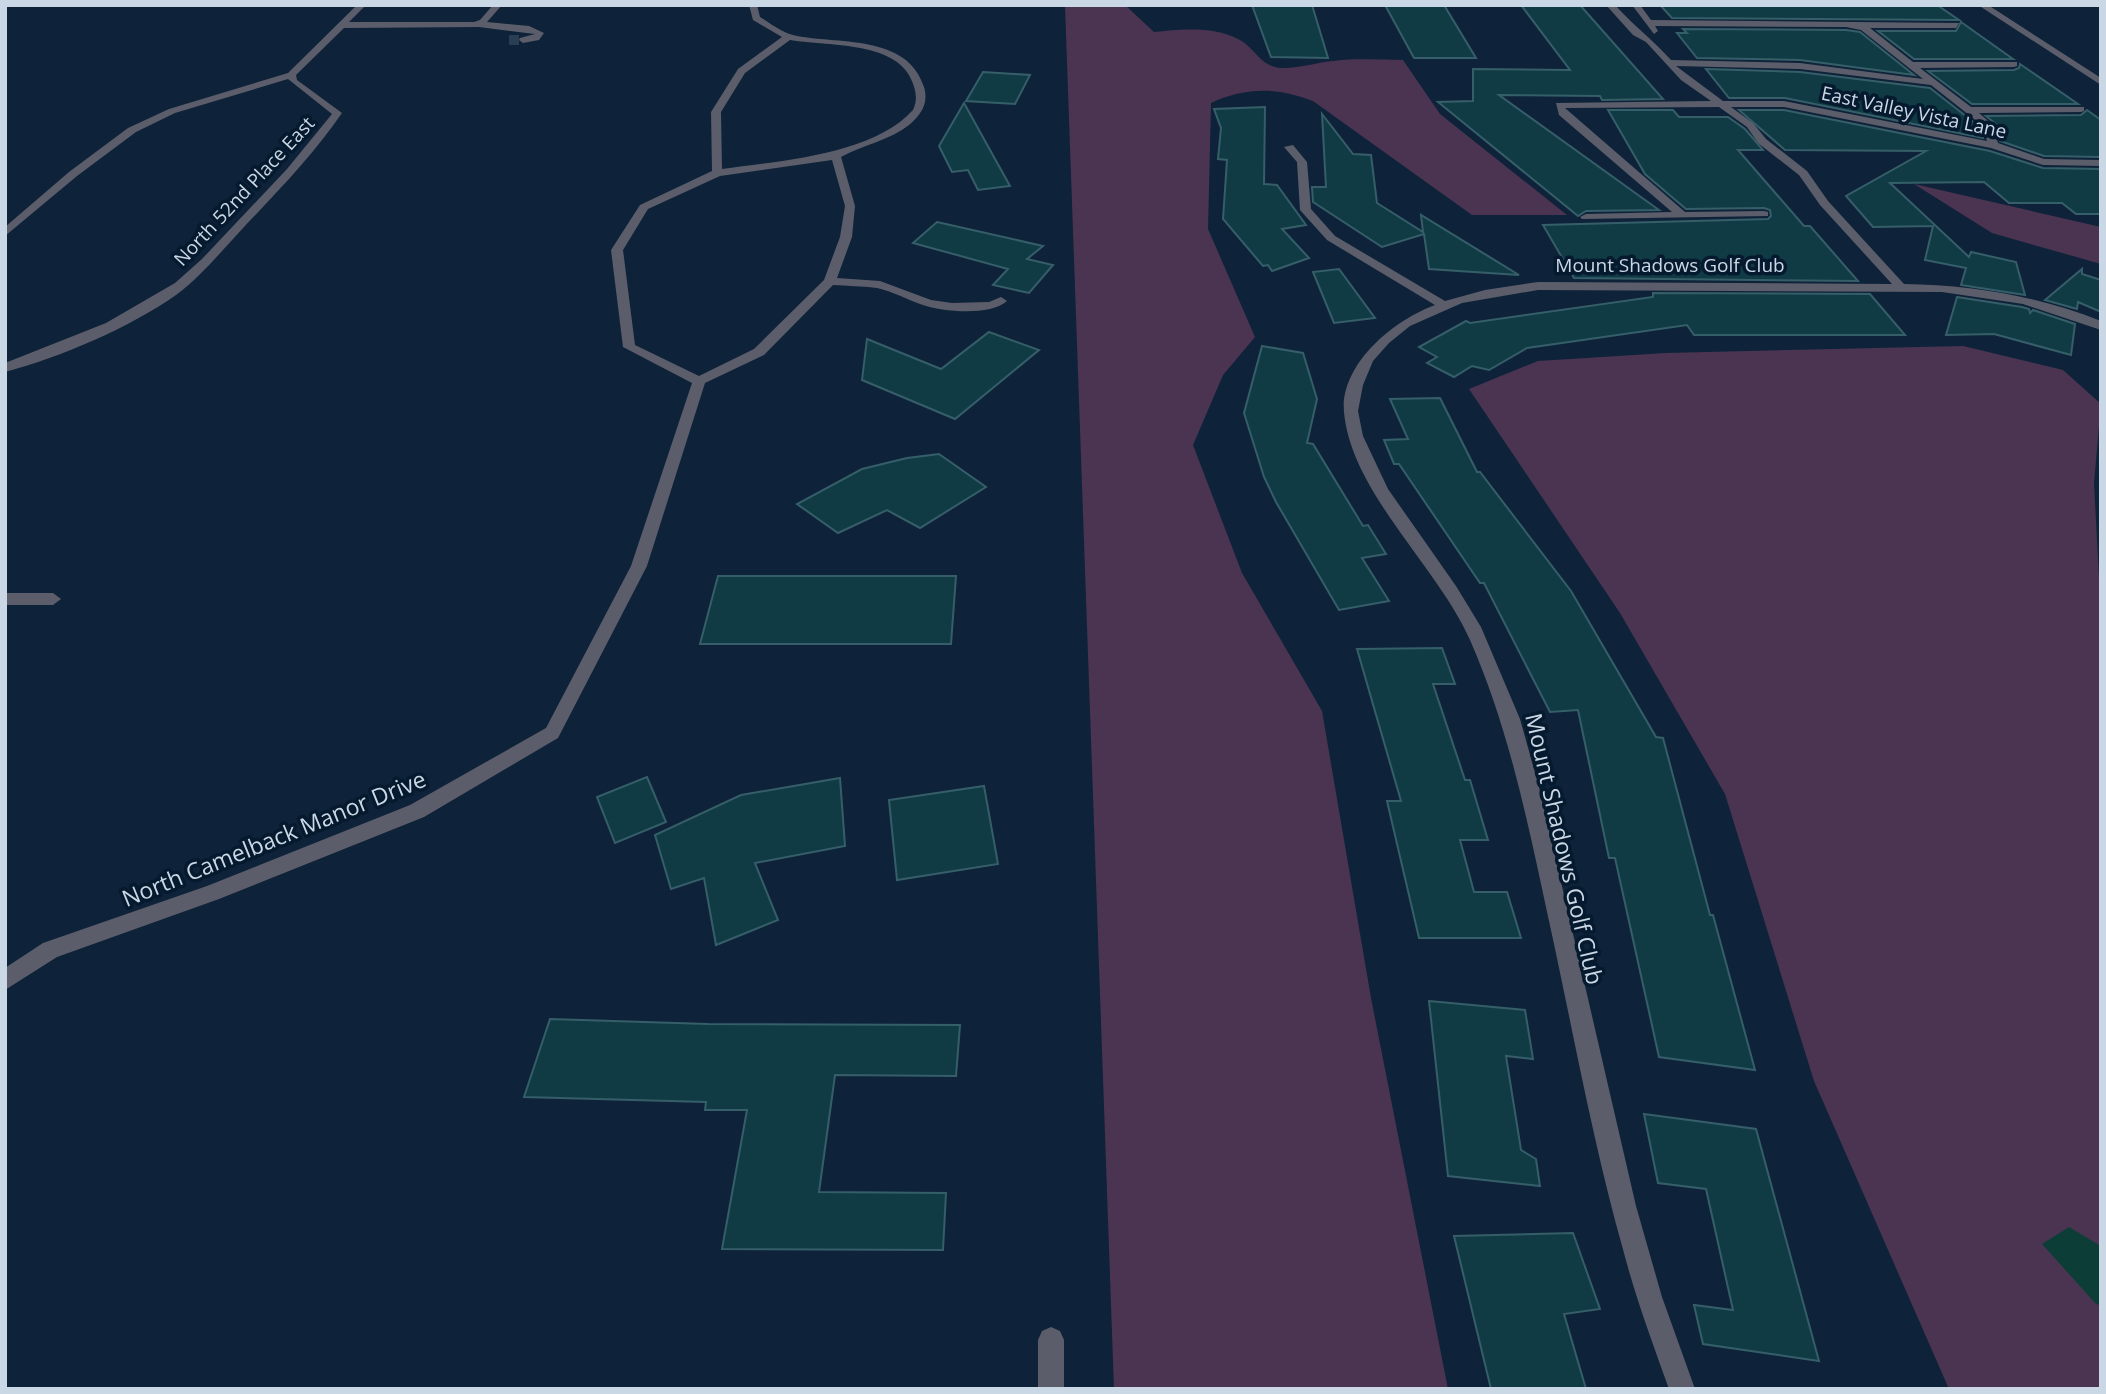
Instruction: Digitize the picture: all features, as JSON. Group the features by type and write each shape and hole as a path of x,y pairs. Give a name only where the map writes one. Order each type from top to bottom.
{"street":[{"path":"5,233 110,144 142,124 172,111 291,75 362,5"},
{"path":"479,24 498,5"},
{"path":"753,5 756,19 788,37 861,45 906,63 916,74 922,100 915,115 903,125 848,148 836,156 717,173 644,207 617,250 629,347 699,381 759,352 830,281 846,237 850,206 836,156"},
{"path":"1610,5 1636,33 1649,40 1668,63 1750,125 1762,141 1803,173 1824,202 1899,285"},
{"path":"1636,5 1654,31 1649,40"},
{"path":"1982,5 2101,82"},
{"path":"2000,5 2101,70"},
{"path":"1649,23 1956,25"},
{"path":"342,25 479,24 497,32 528,29 540,33 536,38 523,40"},
{"path":"1850,25 1864,28 1971,110 1988,125 1993,145"},
{"path":"717,173 716,112 741,71 788,37"},
{"path":"1668,63 1800,66 1936,83"},
{"path":"1913,65 2014,64"},
{"name":"North 52nd Place East","path":"5,368 68,345 133,316 173,291 208,260 274,189 337,113 293,81 291,75"},
{"name":"East Valley Vista Lane","path":"1683,216 1562,113 1559,105 1796,106 1993,145 2043,162 2101,163"},
{"path":"1971,110 2081,109"},
{"path":"1289,147 1302,162 1306,210 1331,238 1444,305"},
{"path":"1586,217 1764,214"},
{"path":"830,281 880,285 928,303 952,307 991,306 1001,301"},
{"name":"Mount Shadows Golf Club","path":"1682,1389 1649,1297 1605,1124 1523,755 1498,681 1464,611 1381,489 1363,455 1351,410 1360,373 1373,352 1394,333 1421,315 1486,293 1538,286 1899,285 1987,292 2041,305 2101,326"},
{"name":"North Camelback Manor Drive","path":"5,981 50,950 212,893 417,811 552,733 639,566 699,381"},
{"path":"5,599 53,599"},
{"path":"1051,1340 1051,1389"}],"shaded area":[{"path":"1065,5 1125,5 1154,32 1197,30 1229,35 1244,43 1274,67 1360,59 1403,60 1440,114 1567,215 1472,215 1313,101 1300,96 1274,91 1249,92 1211,103 1208,229 1255,337 1223,375 1193,445 1242,573 1322,711 1371,998 1448,1389 1114,1389"},
{"path":"1914,184 2101,227 2101,264 1992,233"},
{"path":"1963,346 2063,370 2101,404 2094,483 2101,616 2101,1389 1949,1389 1814,1081 1725,794 1620,613 1469,389 1538,361 1666,353"},
{"path":"2069,1227 2101,1246 2101,1305 2096,1304 2042,1244"}],"building":[{"path":"1252,5 1312,5 1328,58 1271,57"},
{"path":"1385,5 1444,5 1476,58 1414,58"},
{"path":"1521,5 1580,5 1663,99 1602,100 1600,96 1499,95 1659,210 1586,211 1578,216 1438,102 1473,101 1473,69 1570,70"},
{"path":"1660,5 1937,5 1959,20 1672,18"},
{"path":"1961,22 2013,59 1914,59 1878,31 1956,31"},
{"path":"1683,29 1860,32 1914,75 1800,60 1697,58 1677,33 1687,33"},
{"path":"2020,64 2078,104 1972,104 1928,71 2014,70 2019,68"},
{"path":"1706,69 1800,72 1930,88 1981,128 1983,138 1785,98 1729,98"},
{"path":"983,72 1030,75 1015,104 966,101"},
{"path":"964,103 1010,186 978,190 968,170 952,172 939,146"},
{"path":"1265,107 1264,184 1277,185 1306,225 1282,229 1309,258 1272,271 1268,265 1263,266 1223,219 1227,160 1218,159 1221,128 1214,109"},
{"path":"1608,110 1673,110 1679,117 1728,117 1745,129 1763,150 1738,150 1804,226 1810,226 1858,281 1574,278 1543,225 1768,219 1771,216 1770,210 1764,208 1686,209 1645,174"},
{"path":"1739,110 1784,110 1990,151 2043,168 2101,169 2101,214 2076,214 2062,203 2009,203 1984,182 1890,183 1969,257 1971,252 2016,262 2025,295 1961,285 1966,268 1925,260 1933,226 1873,227 1846,196 1926,151 1785,150"},
{"path":"2087,110 2101,120 2101,157 2044,156 2000,141 1996,124 1986,116 2081,115"},
{"path":"1322,114 1353,154 1371,155 1377,203 1423,232 1421,215 1519,275 1429,269 1424,234 1382,247 1313,202 1312,187 1326,187"},
{"path":"937,222 1043,246 1027,259 1053,265 1029,293 993,285 1008,269 913,243"},
{"path":"1339,269 1375,318 1334,323 1313,272"},
{"path":"2082,269 2082,274 2101,280 2101,312 2078,302 2077,309 2045,300"},
{"path":"1653,293 1870,294 1905,335 1694,335 1687,325 1527,348 1489,370 1472,366 1454,377 1427,363 1437,357 1419,347 1466,321 1470,323 1653,297"},
{"path":"1957,297 2022,307 2029,309 2030,313 2033,310 2075,324 2071,355 1994,334 1946,335"},
{"path":"989,332 1039,350 955,419 862,380 867,339 941,369"},
{"path":"1262,346 1303,353 1317,399 1307,443 1313,444 1363,526 1368,525 1386,554 1362,558 1389,601 1339,610 1276,502 1264,477 1244,413"},
{"path":"1440,398 1477,472 1480,472 1571,591 1656,737 1663,738 1755,1070 1659,1057 1615,858 1609,858 1578,710 1550,712 1484,583 1480,583 1399,464 1394,464 1384,440 1408,439 1390,399"},
{"path":"939,454 986,487 920,528 887,510 838,533 797,504 862,469 907,458"},
{"path":"718,576 956,576 951,644 700,644"},
{"path":"1442,648 1455,684 1433,684 1465,780 1470,780 1488,840 1460,840 1474,892 1507,892 1521,938 1419,938 1387,801 1401,801 1357,649"},
{"path":"647,777 666,822 615,843 597,797"},
{"path":"840,778 845,846 755,863 778,920 716,945 704,878 671,889 655,835 741,795"},
{"path":"984,786 998,864 897,880 889,800"},
{"path":"1429,1001 1525,1010 1533,1059 1506,1056 1521,1150 1536,1159 1540,1186 1448,1176"},
{"path":"550,1019 708,1024 960,1025 956,1076 835,1075 819,1192 946,1193 943,1250 722,1249 747,1110 705,1110 706,1102 524,1097"},
{"path":"1644,1114 1756,1129 1819,1361 1703,1344 1694,1305 1733,1310 1706,1189 1658,1183"},
{"path":"1573,1233 1600,1309 1564,1314 1586,1389 1491,1389 1454,1236"}],"tunnel":[{"path":"509,40 523,40"}]}
